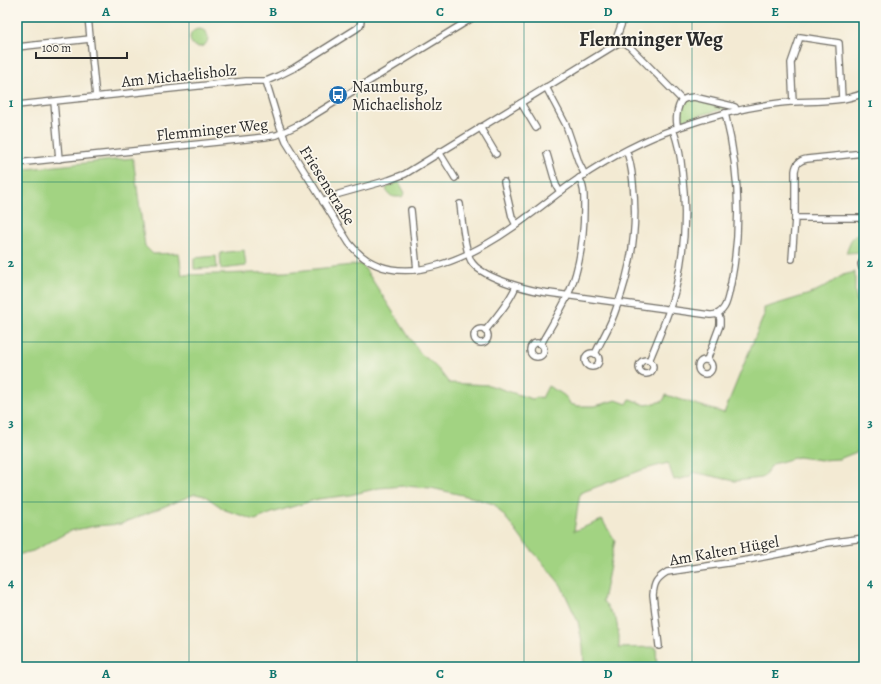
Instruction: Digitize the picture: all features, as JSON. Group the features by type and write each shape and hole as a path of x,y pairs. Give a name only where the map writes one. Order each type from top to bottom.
{"street":[{"path":"88,17 96,97"},
{"name":"Am Michaelisholz","path":"17,105 246,81 266,81 285,72 356,29 360,26 361,17"},
{"name":"Flemminger Weg","path":"17,163 277,135 283,133 345,96 474,17"},
{"path":"618,43 616,39 624,17"},
{"path":"793,102 791,63 800,37 839,43 842,99"},
{"path":"17,47 90,39"},
{"path":"323,202 343,193 398,177 618,43 623,42 627,44 682,100"},
{"path":"266,81 283,133"},
{"path":"546,88 561,113 579,163 585,174"},
{"path":"411,210 417,270 442,264 492,241 585,174 653,138 725,113 771,104 842,99 864,93"},
{"path":"649,361 669,310 676,287 682,253 685,222 685,201 681,160 676,137 680,103 682,100 694,97 732,106 735,107 737,111"},
{"path":"54,102 59,159"},
{"path":"521,103 536,128"},
{"path":"460,204 466,244 471,260 474,266 493,277 516,286 537,291 710,316 718,314 725,307 728,297 736,254 738,218 735,167 725,113"},
{"path":"480,128 496,154"},
{"name":"Friesenstraße","path":"283,133 290,148 354,250 383,268 417,270"},
{"path":"595,354 616,310 625,282 631,254 634,221 634,190 629,157 626,151"},
{"path":"440,152 455,178"},
{"path":"792,259 795,218 795,171 797,164 807,159 864,153"},
{"path":"547,154 556,185 560,192"},
{"path":"541,344 568,296 577,267 582,245 584,222 583,185 579,178"},
{"path":"504,182 512,217 516,225"},
{"path":"795,218 864,218"},
{"path":"864,259 861,264 864,270"},
{"path":"485,331 506,303 516,286"},
{"path":"707,360 720,325 718,314"},
{"name":"Am Kalten Hügel","path":"659,646 653,595 656,581 660,576 667,572 748,560 789,552 827,542 864,538"}],"green space":[{"path":"195,29 203,29 208,34 206,45 203,47 195,47 190,42 190,34"},
{"path":"691,99 727,106 727,108 679,121 683,103"},
{"path":"133,158 145,246 153,254 179,253 182,275 286,272 362,264 421,354 439,370 449,383 489,385 532,399 542,398 548,386 564,395 570,404 578,406 595,406 616,400 627,404 630,399 646,405 663,401 666,395 724,413 764,315 764,308 810,294 843,275 855,272 855,291 857,302 864,302 864,449 839,459 821,460 798,457 773,464 762,478 735,481 693,472 689,477 674,480 668,463 642,470 580,493 574,531 602,520 615,540 603,601 616,619 619,636 619,648 656,647 657,667 584,667 583,646 578,622 561,585 494,504 431,488 404,486 379,488 350,495 318,499 272,513 255,520 225,510 205,496 195,494 121,524 95,526 70,531 33,551 17,555 17,170"},
{"path":"399,182 405,193 402,197 394,197 386,189 389,186"},
{"path":"864,231 864,252 846,253 850,242 854,237"},
{"path":"244,250 246,266 221,269 220,253"},
{"path":"216,256 217,268 194,269 194,258"}],"place":[{"name":"Naumburg, Michaelisholz","path":"338,95"}],"district":[{"name":"Flemminger Weg","path":"651,39"}]}
